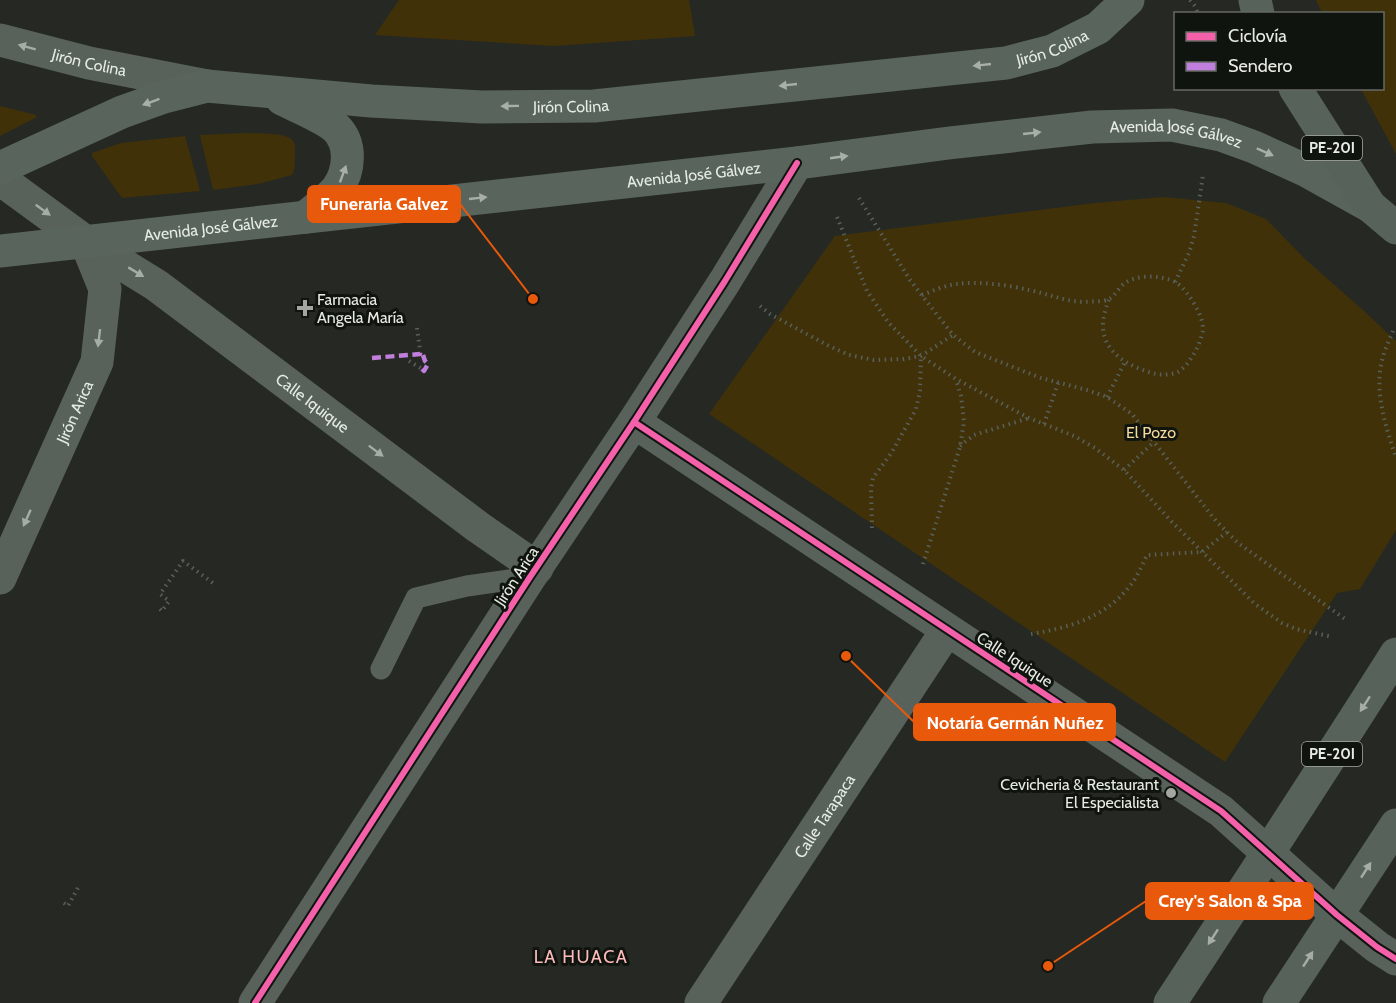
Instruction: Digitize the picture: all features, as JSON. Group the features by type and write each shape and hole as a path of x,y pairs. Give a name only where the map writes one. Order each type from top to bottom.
{"main road":[{"name":"Jirón Colina","path":"207,86 482,107 594,106 1006,63 1052,51 1098,28 1128,0"},
{"path":"0,168 122,112 207,86"},
{"name":"PE-20I","path":"1295,90 1370,206 1396,228"},
{"path":"263,91 335,127 347,148 346,168 337,189 306,217"},
{"name":"Avenida José Gálvez","path":"0,251 797,163 949,142 1092,127 1172,125 1221,135 1307,171 1370,206"},
{"name":"PE-20I","path":"1170,1003 1267,852 1303,801 1396,654"},
{"path":"1279,1003 1396,825"}],"street":[{"name":"Jirón Colina","path":"0,40 89,63 207,86"},
{"name":"Jirón Arica","path":"255,1003 725,281 797,163"},
{"path":"0,179 86,242"},
{"name":"Jirón Arica","path":"0,578 97,362 105,289 86,242"},
{"name":"Calle Iquique","path":"86,242 156,285 478,527 533,573"},
{"name":"Calle Iquique","path":"634,422 1221,811 1337,915 1396,959"},
{"name":"Calle Tarapaca","path":"700,1003 947,630"}],"lane":[{"path":"381,669 416,598 533,573"}],"path":[{"path":"1175,282 1189,253 1194,236 1204,167 1221,135"},
{"path":"857,195 910,280 953,335 975,352 1041,378 1087,390 1107,398 1132,414 1216,520 1238,543 1345,619"},
{"path":"837,217 867,291 888,322 921,356 956,379 1029,418 1074,436 1095,448 1124,470 1172,522 1255,604 1282,624 1334,637"},
{"path":"1140,277 1175,282 1182,287 1198,310 1203,328 1198,349 1178,372 1163,375 1143,371 1125,362 1110,348 1103,329 1109,299 1125,283 1140,277"},
{"path":"725,281 770,314 849,355 874,360 921,356 953,335"},
{"path":"922,295 956,284 985,283 1029,290 1063,300 1086,302 1109,299"},
{"path":"417,328 420,350"},
{"path":"1393,331 1383,357 1380,376 1382,407 1396,458"},
{"path":"872,535 871,488 873,478 892,452 916,409 920,391 921,356"},
{"path":"409,361 422,369"},
{"path":"1107,398 1125,362"},
{"path":"922,567 960,447 964,422 961,396 956,379"},
{"path":"1044,424 1058,383"},
{"path":"960,447 974,435 1029,418"},
{"path":"1124,470 1155,441"},
{"path":"1024,635 1056,630 1082,622 1111,607 1131,586 1147,555 1202,552 1227,532"},
{"path":"160,609 162,611 170,601 160,594 183,561 213,583 211,586"},
{"path":"64,903 68,906 79,886"}],"green space":[{"path":"399,0 689,0 695,36 554,46 375,35"},
{"path":"1316,0 1396,0 1396,154 1362,90 1384,90 1384,12 1322,12"},
{"path":"0,106 36,115 37,117 0,136"},
{"path":"246,133 290,138 295,146 292,175 258,184 213,190 200,135"},
{"path":"185,136 200,191 122,198 92,156 92,153 121,143"},
{"name":"El Pozo","path":"1163,197 1226,203 1266,219 1305,259 1396,341 1396,530 1360,589 1337,593 1225,762 709,414 835,236 1095,203"}],"marked path":[{"path":"372,358 420,354 420,350"},
{"path":"422,369 424,371 428,364 423,355"}],"cycle path":[{"path":"255,1003 530,577 725,281 797,163"},
{"path":"634,422 1221,811 1337,915 1396,959"}],"place":[{"name":"Funeraria Galvez","path":"533,299"},
{"name":"Farmacia Angela María","path":"305,308"},
{"name":"Notaría Germán Nuñez","path":"846,656"},
{"name":"Cevicheria & Restaurant El Especialista","path":"1171,793"},
{"name":"Crey's Salon & Spa","path":"1048,966"}],"district":[{"name":"LA HUACA","path":"581,957"}]}
